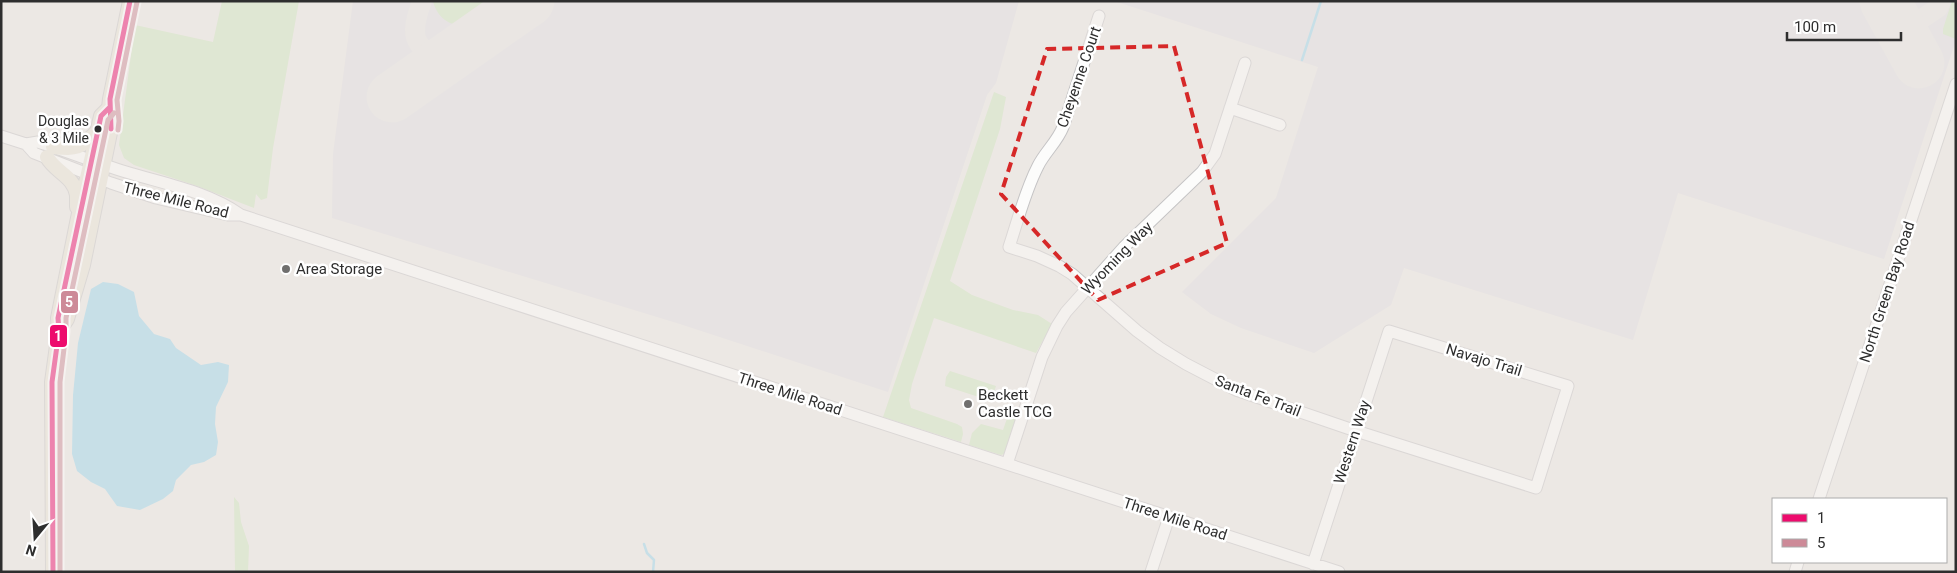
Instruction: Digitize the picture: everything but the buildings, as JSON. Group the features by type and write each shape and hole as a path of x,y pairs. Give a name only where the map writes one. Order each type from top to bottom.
{"main road":[{"path":"59,331 67,319 83,265 100,179 98,131 102,116 109,108 130,1"},
{"path":"98,162 113,118 109,108"},
{"path":"53,572 52,382 59,331 58,318 78,218 75,189 66,176 52,167 50,152 78,147 98,131"},
{"path":"78,218 100,179"}],"street":[{"name":"Cheyenne Court","path":"1009,247 1033,176 1039,163 1063,127 1099,16"},
{"name":"Wyoming Way","path":"1007,464 1049,341 1066,312 1124,247 1206,168 1215,154 1245,63"},
{"name":"North Green Bay Road","path":"1819,498 1955,87"},
{"path":"1230,108 1280,125"},
{"path":"1,136 26,144 38,142 50,152"},
{"name":"Three Mile Road","path":"50,152 98,162 194,192 241,215 1334,571"},
{"name":"Three Mile Road","path":"50,152 100,179 156,198 228,216 241,215"},
{"name":"Santa Fe Trail","path":"1009,247 1037,256 1059,266 1152,342 1211,378 1263,401 1536,488"},
{"name":"Western Way","path":"1313,564 1389,331 1400,334"},
{"name":"Navajo Trail","path":"1400,334 1568,386 1536,488"},
{"path":"1151,572 1169,517"}],"highlighted area":[{"path":"1174,46 1227,243 1098,300 1001,194 1047,49"}],"shaded area":[{"path":"353,1 1019,1 996,83 987,95 888,392 680,324 332,218 333,154"},
{"path":"1114,1 1956,1 1956,40 1884,259 1678,193 1633,340 1404,268 1391,305 1314,353 1241,328 1211,314 1182,292 1276,198 1318,67"}],"green space":[{"path":"222,1 299,1 273,148 267,198 261,200 256,194 254,208 134,165 124,158 119,145 135,25 213,42"},
{"path":"433,1 501,1 472,22 459,25 448,22 443,18 438,13"},
{"path":"1952,1 1956,1 1956,39 1943,34"},
{"path":"994,92 1006,97 1000,129 950,281 972,295 1013,310 1038,315 1052,324 1036,353 934,318 912,384 909,400 911,408 962,427 961,442 883,417"},
{"path":"950,371 996,386 991,401 945,386 946,377"},
{"path":"1011,407 1018,408 1019,414 1007,453 1001,455 969,445 972,433 981,424 1003,430"},
{"path":"234,497 239,503 241,522 249,546 248,572 235,572"}],"water":[{"path":"103,282 118,284 134,292 139,316 154,334 170,339 176,348 201,365 218,362 229,365 228,382 216,407 215,424 218,442 216,455 204,462 191,465 176,480 173,491 163,499 140,510 117,506 105,489 91,482 77,471 72,454 73,395 78,343 91,289"}],"waterway":[{"path":"1302,60 1321,1"},
{"path":"644,544 647,553 654,560 653,572"}],"taxiway":[{"path":"422,1 416,22 416,38 425,50 443,62"},
{"path":"1902,32 1938,8 1941,1"}],"runway":[{"path":"392,97 529,1"},
{"path":"1885,1 1919,63"}],"transit line":[{"name":"1","path":"111,129 110,99 130,1"},
{"name":"5","path":"118,130 117,100 137,2"},
{"name":"1","path":"53,572 52,382 59,331 58,318 101,116 109,108"},
{"name":"5","path":"60,572 60,382 66,318 108,120 114,113"}],"place":[{"name":"Douglas & 3 Mile","path":"98,129"},
{"name":"Area Storage","path":"286,269"},
{"name":"Beckett Castle TCG","path":"968,404"}]}
